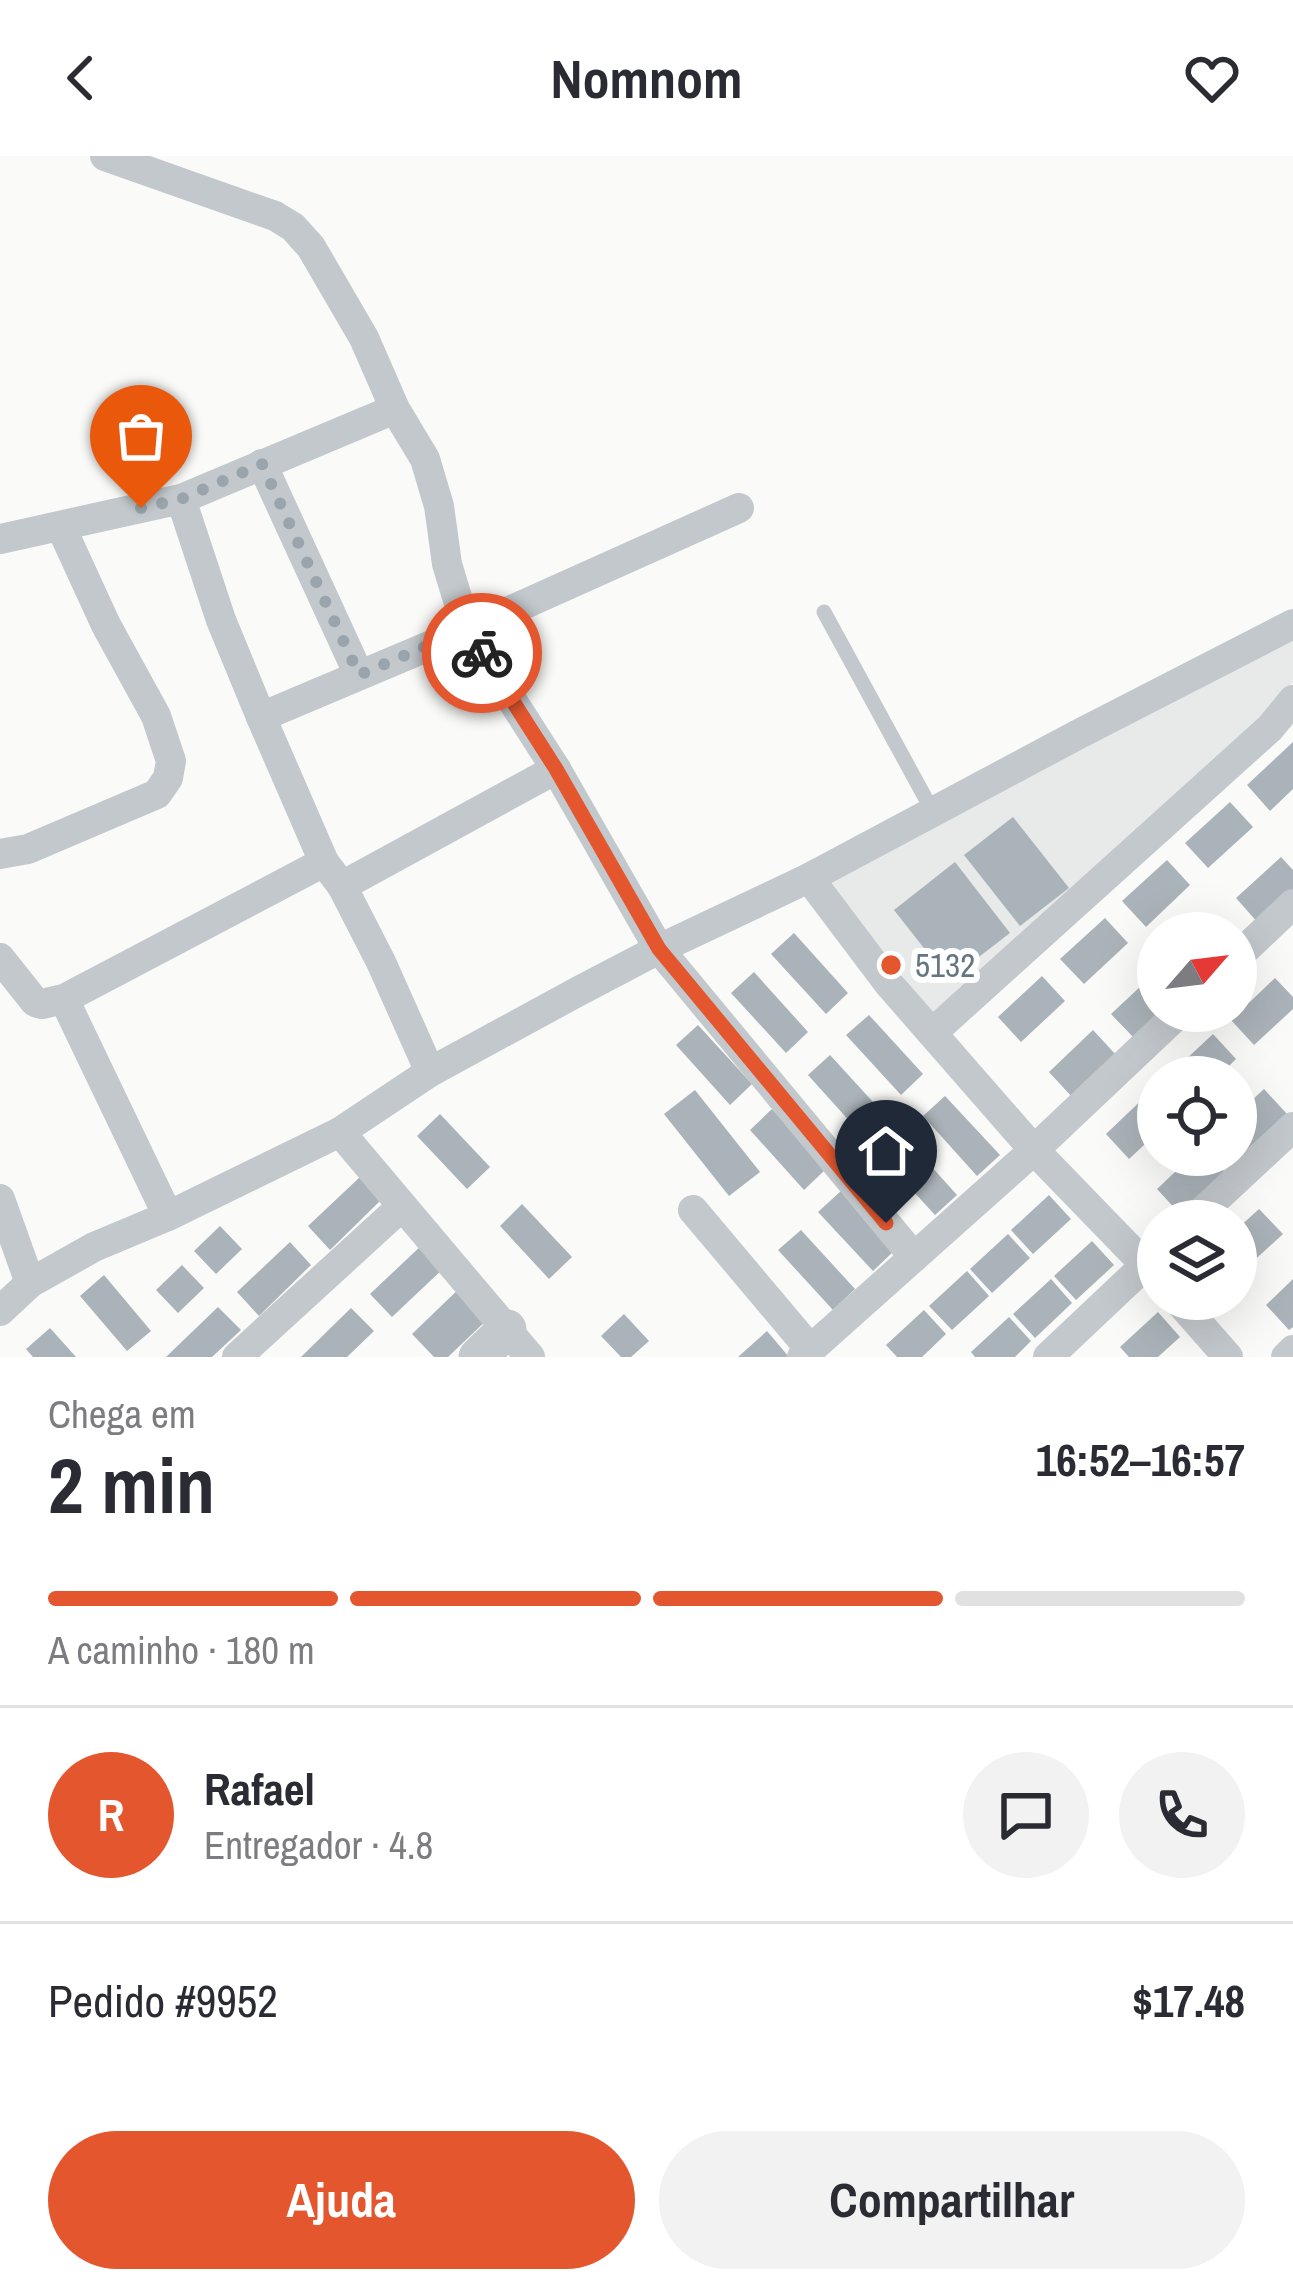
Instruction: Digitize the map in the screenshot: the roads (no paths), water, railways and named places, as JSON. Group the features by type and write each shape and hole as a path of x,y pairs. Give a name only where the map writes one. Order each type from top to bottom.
{"street":[{"path":"105,156 275,216 311,247 364,338 395,410 424,459 440,506 447,564 466,629 556,769 659,949 914,1257"},
{"path":"0,539 181,499 395,410"},
{"path":"262,464 359,675"},
{"path":"181,499 221,620 261,717 430,1072"},
{"path":"261,717 739,508"},
{"path":"0,854 28,849 158,794 171,761 156,716 106,625 62,527"},
{"path":"0,1311 30,1283 94,1247 340,1132 430,1072 659,949 809,878 1293,624"},
{"path":"933,1032 1270,728 1293,700"},
{"path":"0,958 35,1001 64,999 556,769"},
{"path":"809,878 889,984 1034,1150 1137,1249"},
{"path":"1257,938 1293,904"},
{"path":"64,999 168,1216"},
{"path":"693,1210 806,1353 1034,1150 1158,1032"},
{"path":"1215,1200 1293,1127"},
{"path":"340,1132 519,1343 478,1357"},
{"path":"0,1198 30,1283"},
{"path":"237,1357 401,1207"},
{"path":"1048,1357 1137,1280"},
{"path":"1195,1320 1228,1357"},
{"path":"1286,1357 1293,1350"}],"lane":[{"path":"824,612 933,812"}],"place":[{"name":"5132","path":"891,965"}]}
